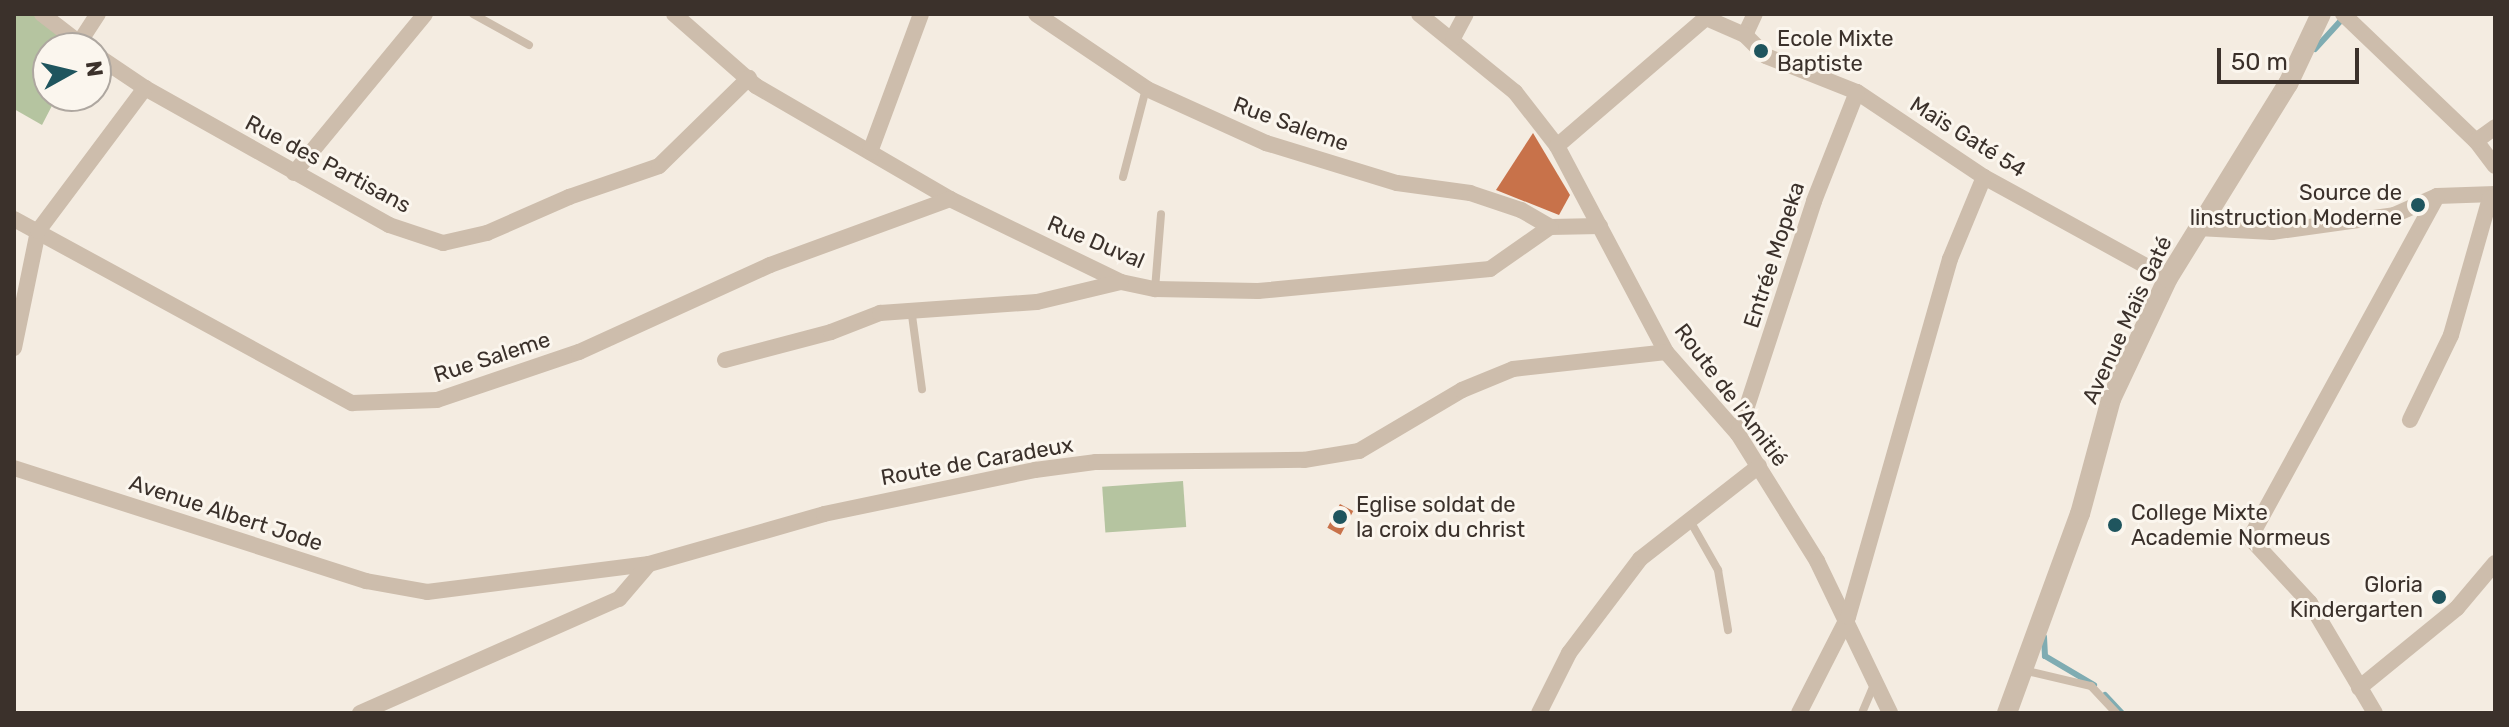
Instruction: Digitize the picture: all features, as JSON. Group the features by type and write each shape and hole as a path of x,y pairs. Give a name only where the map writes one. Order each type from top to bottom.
{"street":[{"path":"42,14 64,32"},
{"path":"89,32 98,14"},
{"path":"294,173 425,14"},
{"name":"Rue Duval","path":"674,14 749,78 870,152 950,199 1121,282 1155,289 1258,291 1490,269 1550,227"},
{"path":"870,152 921,14"},
{"name":"Rue Saleme","path":"1036,14 1147,89 1266,143 1397,183 1470,193 1521,210 1550,227"},
{"name":"Route de l'Amitié","path":"1419,14 1453,38 1515,92 1557,146 1666,352 1738,434 1848,617 1874,685 1890,713"},
{"path":"1453,38 1466,14"},
{"path":"1745,35 1755,14"},
{"name":"Avenue Maïs Gaté","path":"2007,713 2027,671 2080,514 2111,399 2168,278 2288,84 2321,14"},
{"path":"2343,14 2476,141 2495,166"},
{"name":"Maïs Gaté 54","path":"1557,146 1706,18 1745,35 1766,56 1857,92 1984,177 2168,278"},
{"name":"Rue des Partisans","path":"112,66 145,88 389,225 443,243 487,233 569,197 659,166 749,78"},
{"path":"14,348 38,231 145,88"},
{"name":"Entrée Mopeka","path":"1738,434 1814,201 1857,92"},
{"path":"2476,141 2495,127"},
{"path":"1799,713 1848,617 1950,259 1984,177"},
{"path":"2198,228 2272,232 2394,215 2437,196 2493,196 2451,335 2410,420"},
{"path":"2375,713 2310,603 2250,538 2437,196"},
{"name":"Rue Saleme","path":"14,219 352,403 437,400 579,352 770,265 950,199"},
{"path":"1550,227 1600,226"},
{"path":"725,360 910,307 1037,302 1121,282"},
{"name":"Route de Caradeux","path":"427,592 649,564 824,514 1035,470 1096,462 1304,460 1359,451 1462,390 1513,369 1666,352"},
{"path":"1539,713 1569,653 1640,559 1759,466"},
{"name":"Avenue Albert Jode","path":"14,468 318,566 427,592"},
{"path":"2359,688 2457,608 2495,563"},
{"path":"360,713 619,599 649,564"}],"lane":[{"path":"473,14 529,45"},
{"path":"1123,177 1147,89"},
{"path":"1155,289 1161,214"},
{"path":"910,307 922,389"},
{"path":"1689,519 1718,570 1728,630"},
{"path":"2027,671 2091,686 2116,713"},
{"path":"1862,713 1874,685"}],"green space":[{"path":"14,14 32,14 55,32 32,32 32,112 49,112 42,125 14,109"},
{"path":"1183,481 1186,527 1105,533 1102,487"}],"building":[{"path":"1533,133 1570,195 1559,215 1496,190"},
{"path":"1340,504 1353,511 1341,535 1327,528"}],"waterway":[{"path":"2315,49 2344,17"},
{"path":"2044,637 2045,656 2094,685"},
{"path":"2105,695 2122,713"}],"place":[{"name":"Ecole Mixte Baptiste","path":"1761,51"},
{"name":"Source de linstruction Moderne","path":"2418,205"},
{"name":"Eglise soldat de la croix du christ","path":"1340,517"},
{"name":"College Mixte Academie Normeus","path":"2115,525"},
{"name":"Gloria Kindergarten","path":"2439,597"}]}
